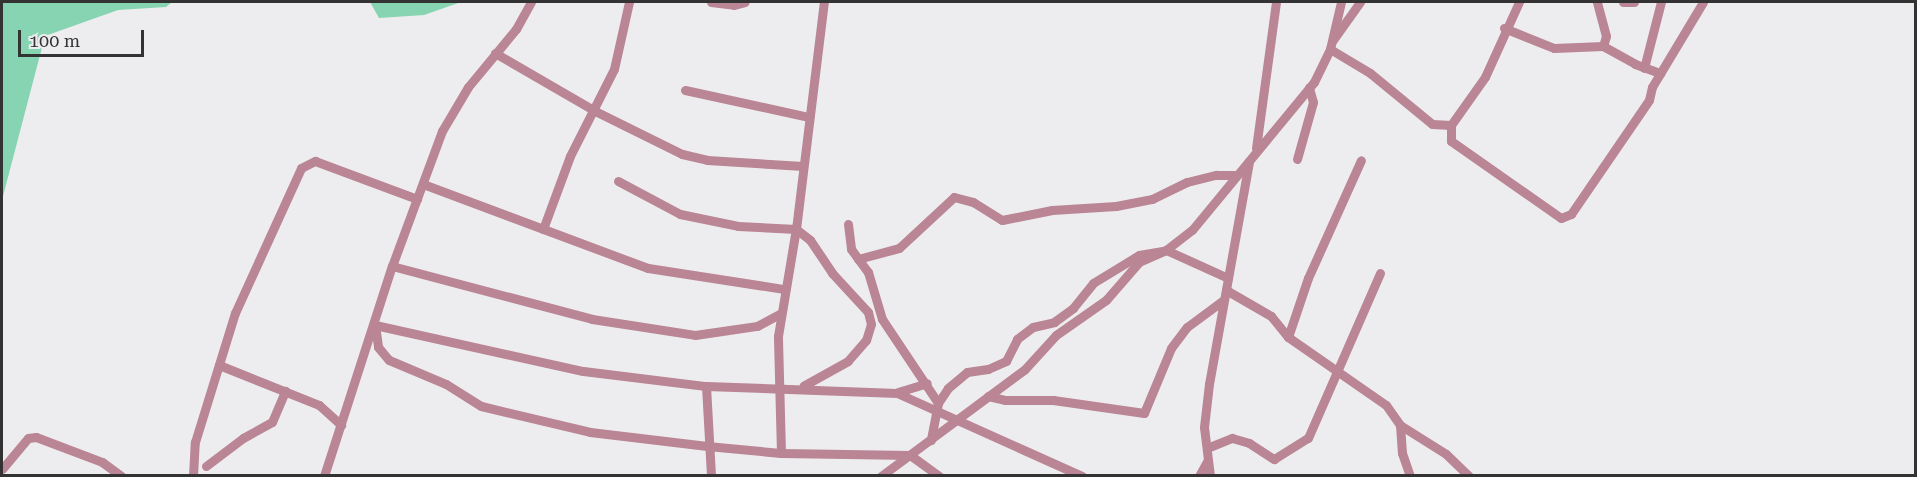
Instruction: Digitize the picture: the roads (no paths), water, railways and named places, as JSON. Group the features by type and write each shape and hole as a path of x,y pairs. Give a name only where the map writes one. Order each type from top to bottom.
{"street":[{"path":"324,476 375,325 392,266 454,108 516,29 531,2"},
{"path":"543,229 570,156 595,111 614,69 629,2"},
{"path":"711,2 734,5 746,2"},
{"path":"781,453 778,388 780,314 796,229 824,2"},
{"path":"1256,148 1276,2"},
{"path":"1331,44 1341,2"},
{"path":"881,476 1025,369 1056,335 1106,300 1139,262 1166,250 1192,230 1250,159 1256,148 1309,88 1331,44 1360,2"},
{"path":"1519,2 1504,28 1485,77 1451,125 1451,141 1455,148 1506,177 1555,217 1565,218 1649,100 1660,73 1703,2"},
{"path":"1597,2 1606,36 1603,46"},
{"path":"1623,2 1634,2"},
{"path":"1644,68 1661,2"},
{"path":"1504,28 1554,48 1603,46 1644,68 1660,73"},
{"path":"1331,44 1432,124 1451,125"},
{"path":"495,53 595,111 695,158 803,166"},
{"path":"1297,159 1313,102 1309,88"},
{"path":"685,90 809,117"},
{"path":"1210,476 1204,423 1250,159"},
{"path":"1288,337 1308,278 1361,159"},
{"path":"193,476 195,442 239,302 307,163 315,161 417,199"},
{"path":"858,259 899,248 954,197 973,202 1002,220 1052,210 1116,206 1152,199 1187,182 1216,175 1236,175"},
{"path":"618,180 671,210 693,218 796,229 810,240 832,273 871,317 866,340 848,362 824,378 795,389"},
{"path":"423,184 648,268 784,289"},
{"path":"848,224 851,249 868,272 882,319 927,383 938,406 954,420 1082,476"},
{"path":"931,440 938,406 948,388 967,372 988,369 1006,361 1017,339 1073,308 1093,282 1139,255 1166,250 1228,278"},
{"path":"392,266 592,320 695,335 757,326 780,314"},
{"path":"1207,448 1232,438 1250,443 1274,459 1296,449 1308,438 1380,273"},
{"path":"1225,295 1271,316 1288,337 1386,405 1400,425 1446,454 1468,476"},
{"path":"988,396 1144,412 1171,348 1187,327 1225,295"},
{"path":"375,325 560,367 706,386 897,393 938,406"},
{"path":"375,325 378,347 388,360 446,384 481,406 590,432 707,446 781,453 910,455 939,476"},
{"path":"219,364 319,405 341,425"},
{"path":"897,393 927,383"},
{"path":"706,386 707,446 711,476"},
{"path":"206,466 243,438 272,422 285,391"},
{"path":"1400,425 1402,453 1410,476"},
{"path":"2,469 28,438 36,436 102,462 121,476"},
{"path":"1199,476 1208,460"},
{"path":"1053,476 1055,464"}]}
